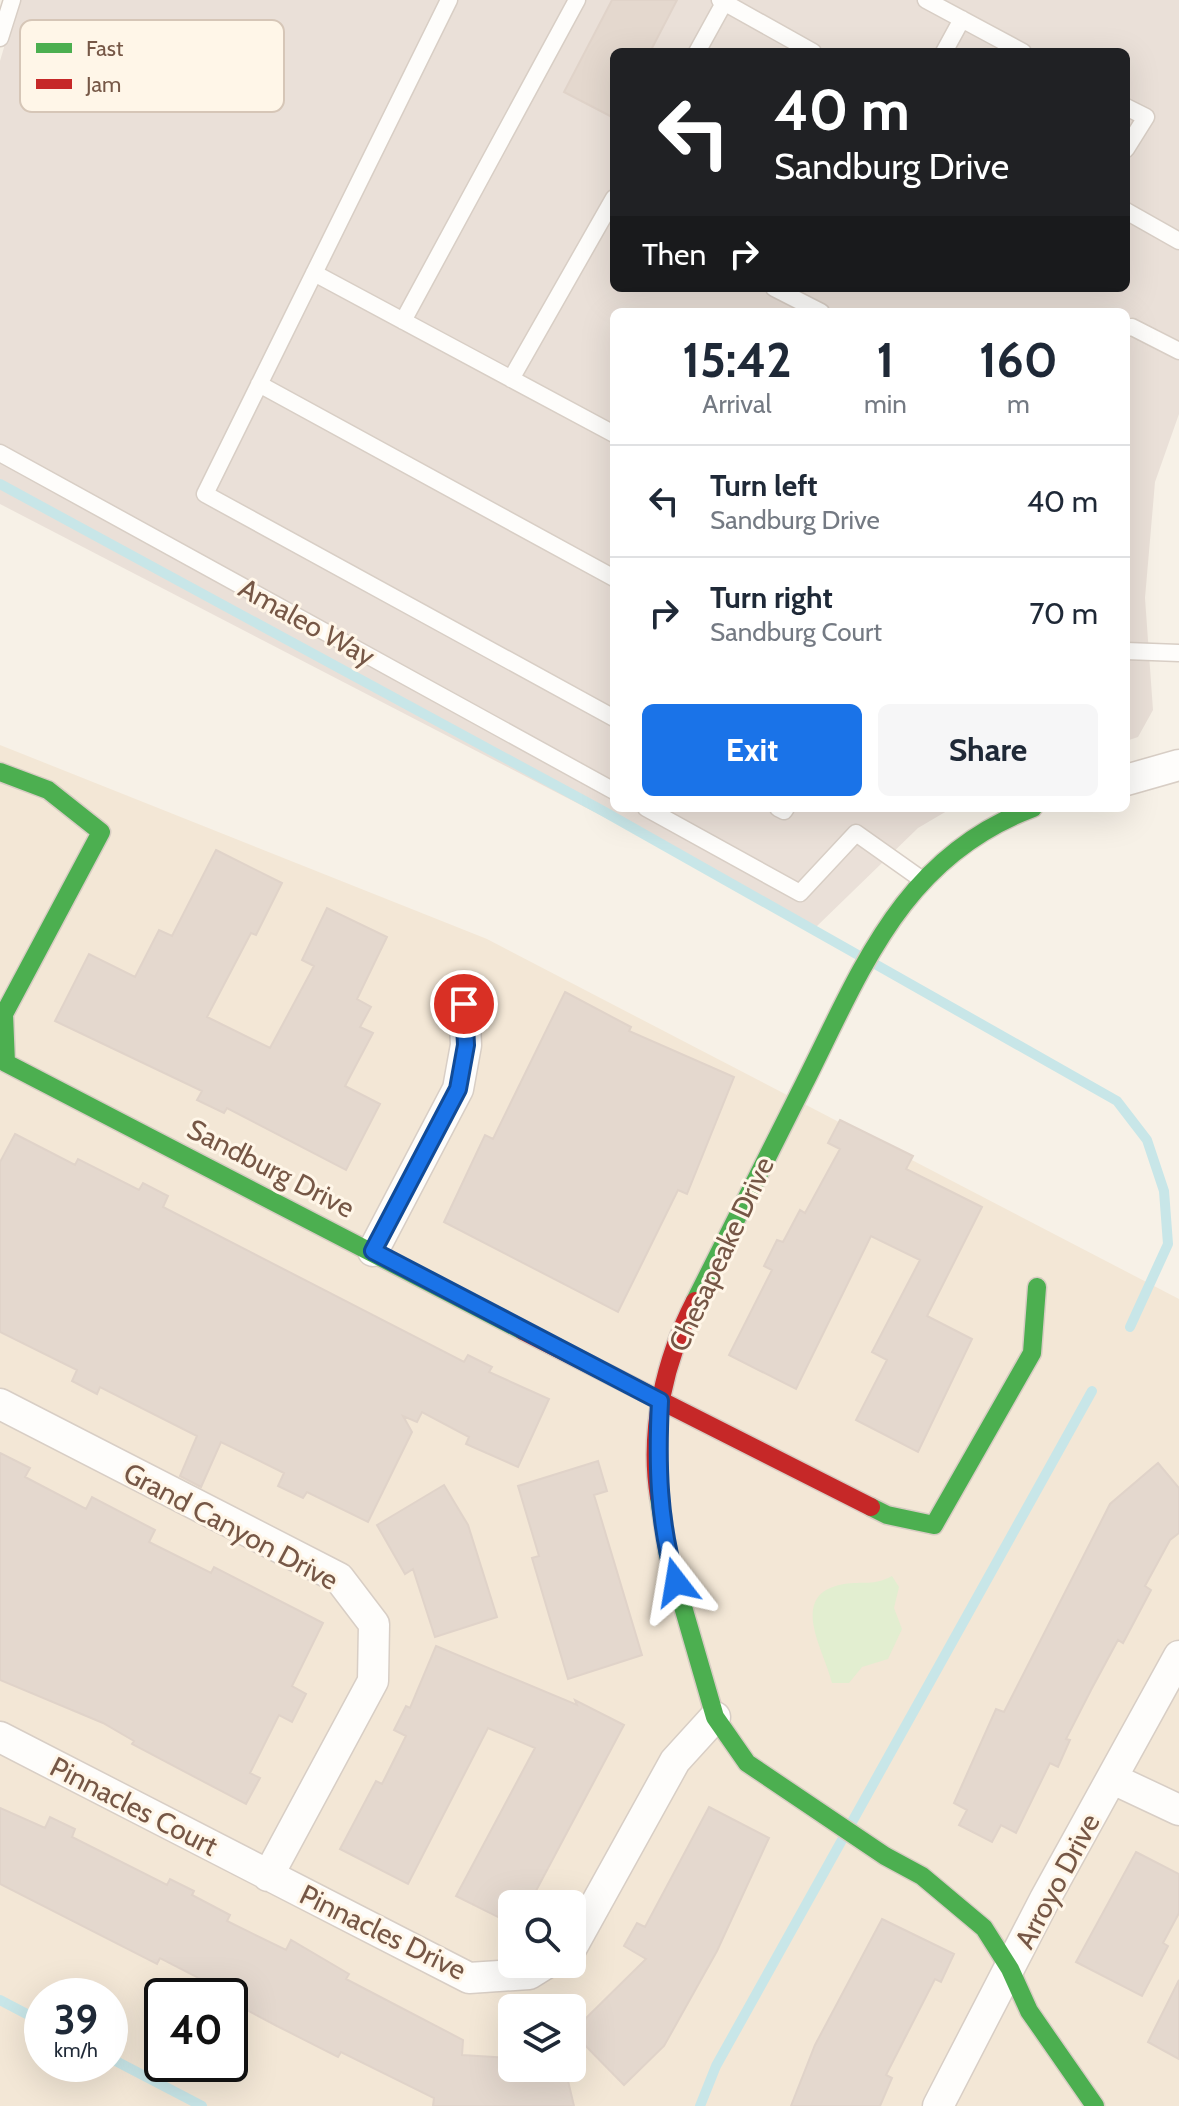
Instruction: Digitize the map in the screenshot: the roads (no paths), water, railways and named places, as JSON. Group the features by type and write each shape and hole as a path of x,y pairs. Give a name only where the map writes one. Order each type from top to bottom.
{"street":[{"path":"1130,779 1179,765"},
{"name":"Sandburg Drive","path":"0,772 48,790 101,832 4,1014 6,1063 887,1515 934,1525 1032,1353 1037,1287"},
{"name":"Chesapeake Drive","path":"1025,812 974,836 921,879 881,932 681,1328 660,1401 656,1479 668,1555 715,1717 747,1763 885,1856 922,1876 984,1928 1010,1969 1029,2011 1095,2106"},
{"path":"373,1251 458,1089 466,1045 464,1004"},
{"name":"Grand Canyon Drive","path":"0,1404 339,1578 374,1624 373,1681 268,1876"},
{"name":"Arroyo Drive","path":"938,2106 966,2046 1179,1656"},
{"path":"586,1922 675,1761 715,1717"},
{"name":"Pinnacles Court","path":"0,1737 268,1876"},
{"path":"1113,1779 1179,1810"},
{"name":"Pinnacles Drive","path":"268,1876 469,1978 498,1976"}],"lane":[{"path":"0,38 12,0"},
{"path":"449,0 205,494 610,716"},
{"path":"403,321 577,0"},
{"path":"926,0 1016,48"},
{"path":"699,48 722,1 806,48"},
{"path":"946,48 962,19"},
{"path":"1130,109 1146,117 1130,143"},
{"path":"511,379 610,208"},
{"path":"1130,213 1179,241"},
{"path":"314,273 610,432"},
{"path":"782,292 813,308"},
{"path":"1130,327 1179,351"},
{"path":"259,384 610,576"},
{"name":"Amaleo Way","path":"0,453 610,789"},
{"path":"1130,651 1179,653"},
{"path":"653,812 800,893 856,833 921,879"}],"waterway":[{"path":"0,484 603,811 858,955"},
{"path":"875,964 1117,1101 1147,1140 1164,1191 1168,1244 1130,1327"},
{"path":"852,1822 1092,1391"},
{"path":"700,2106 716,2066 842,1840"},
{"path":"0,2000 24,2013"},
{"path":"128,2067 202,2106"}]}
